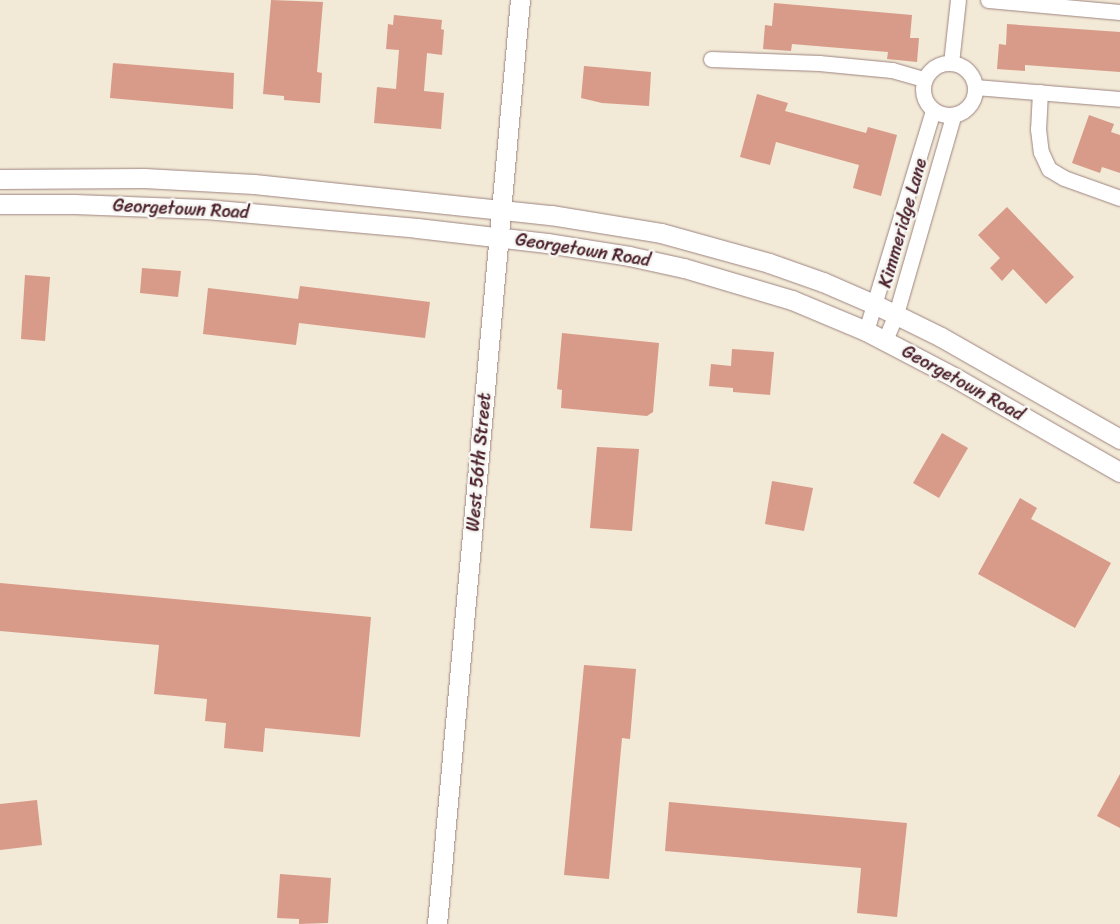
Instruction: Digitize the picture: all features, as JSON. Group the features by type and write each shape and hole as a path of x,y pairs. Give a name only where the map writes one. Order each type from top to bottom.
{"main road":[{"name":"West 56th Street","path":"437,924 520,0"},
{"name":"Georgetown Road","path":"0,179 144,178 228,183 502,209 626,227 714,246 800,273 896,314 941,337 1120,440"},
{"name":"Georgetown Road","path":"0,204 74,204 206,209 499,238 601,251 684,268 792,300 866,331 1120,472"}],"street":[{"path":"952,63 958,0"},
{"path":"988,0 1120,12"},
{"path":"711,59 883,69 924,79"},
{"path":"952,63 968,70 975,87 972,102 967,108 953,116 933,111 923,97 924,79 935,66 952,63"},
{"path":"975,87 1120,99"},
{"path":"1040,92 1038,129 1041,152 1049,169 1064,178 1120,198"},
{"name":"Kimmeridge Lane","path":"866,331 876,305 933,111"},
{"name":"Kimmeridge Lane","path":"885,340 896,314 953,116"}],"building":[{"path":"271,0 323,2 317,72 322,73 320,103 284,100 284,96 263,94"},
{"path":"774,3 912,15 910,38 919,38 917,62 887,59 888,52 792,44 791,51 763,49 765,25 772,26"},
{"path":"394,15 442,20 441,29 444,30 442,55 427,53 424,91 444,93 441,129 374,123 377,87 396,89 399,50 386,49 388,24 393,25"},
{"path":"1007,24 1120,32 1120,72 1025,65 1025,71 997,69 999,44 1006,45"},
{"path":"113,63 234,73 233,109 110,98"},
{"path":"584,66 651,72 649,106 602,103 581,98"},
{"path":"757,94 788,103 785,111 866,133 868,127 897,135 881,196 853,188 859,165 776,142 770,165 740,157"},
{"path":"1089,115 1114,124 1111,132 1120,135 1120,173 1102,167 1100,173 1072,163"},
{"path":"1007,207 1074,277 1046,304 1013,269 1002,281 990,268 1000,258 978,235"},
{"path":"142,268 181,271 178,297 140,293"},
{"path":"25,275 50,277 45,341 21,339"},
{"path":"300,286 430,302 425,338 299,323 296,345 203,334 208,288 298,299"},
{"path":"562,333 659,343 653,412 647,416 561,408 562,390 557,389"},
{"path":"732,349 774,352 770,395 733,392 733,388 709,386 711,364 731,366"},
{"path":"942,433 968,448 939,498 913,483"},
{"path":"597,447 639,449 632,531 590,528"},
{"path":"772,481 813,488 804,531 765,524"},
{"path":"1020,498 1037,508 1031,519 1111,563 1075,628 978,574"},
{"path":"0,583 371,617 360,737 265,728 263,752 224,748 226,723 205,721 207,699 154,694 159,645 0,631"},
{"path":"584,665 636,669 630,739 622,738 609,879 564,875"},
{"path":"1120,774 1120,828 1097,816"},
{"path":"37,800 42,845 0,850 0,804"},
{"path":"669,802 907,823 897,917 857,913 861,868 665,851"},
{"path":"280,874 331,878 328,923 299,924 299,919 277,918"}]}
